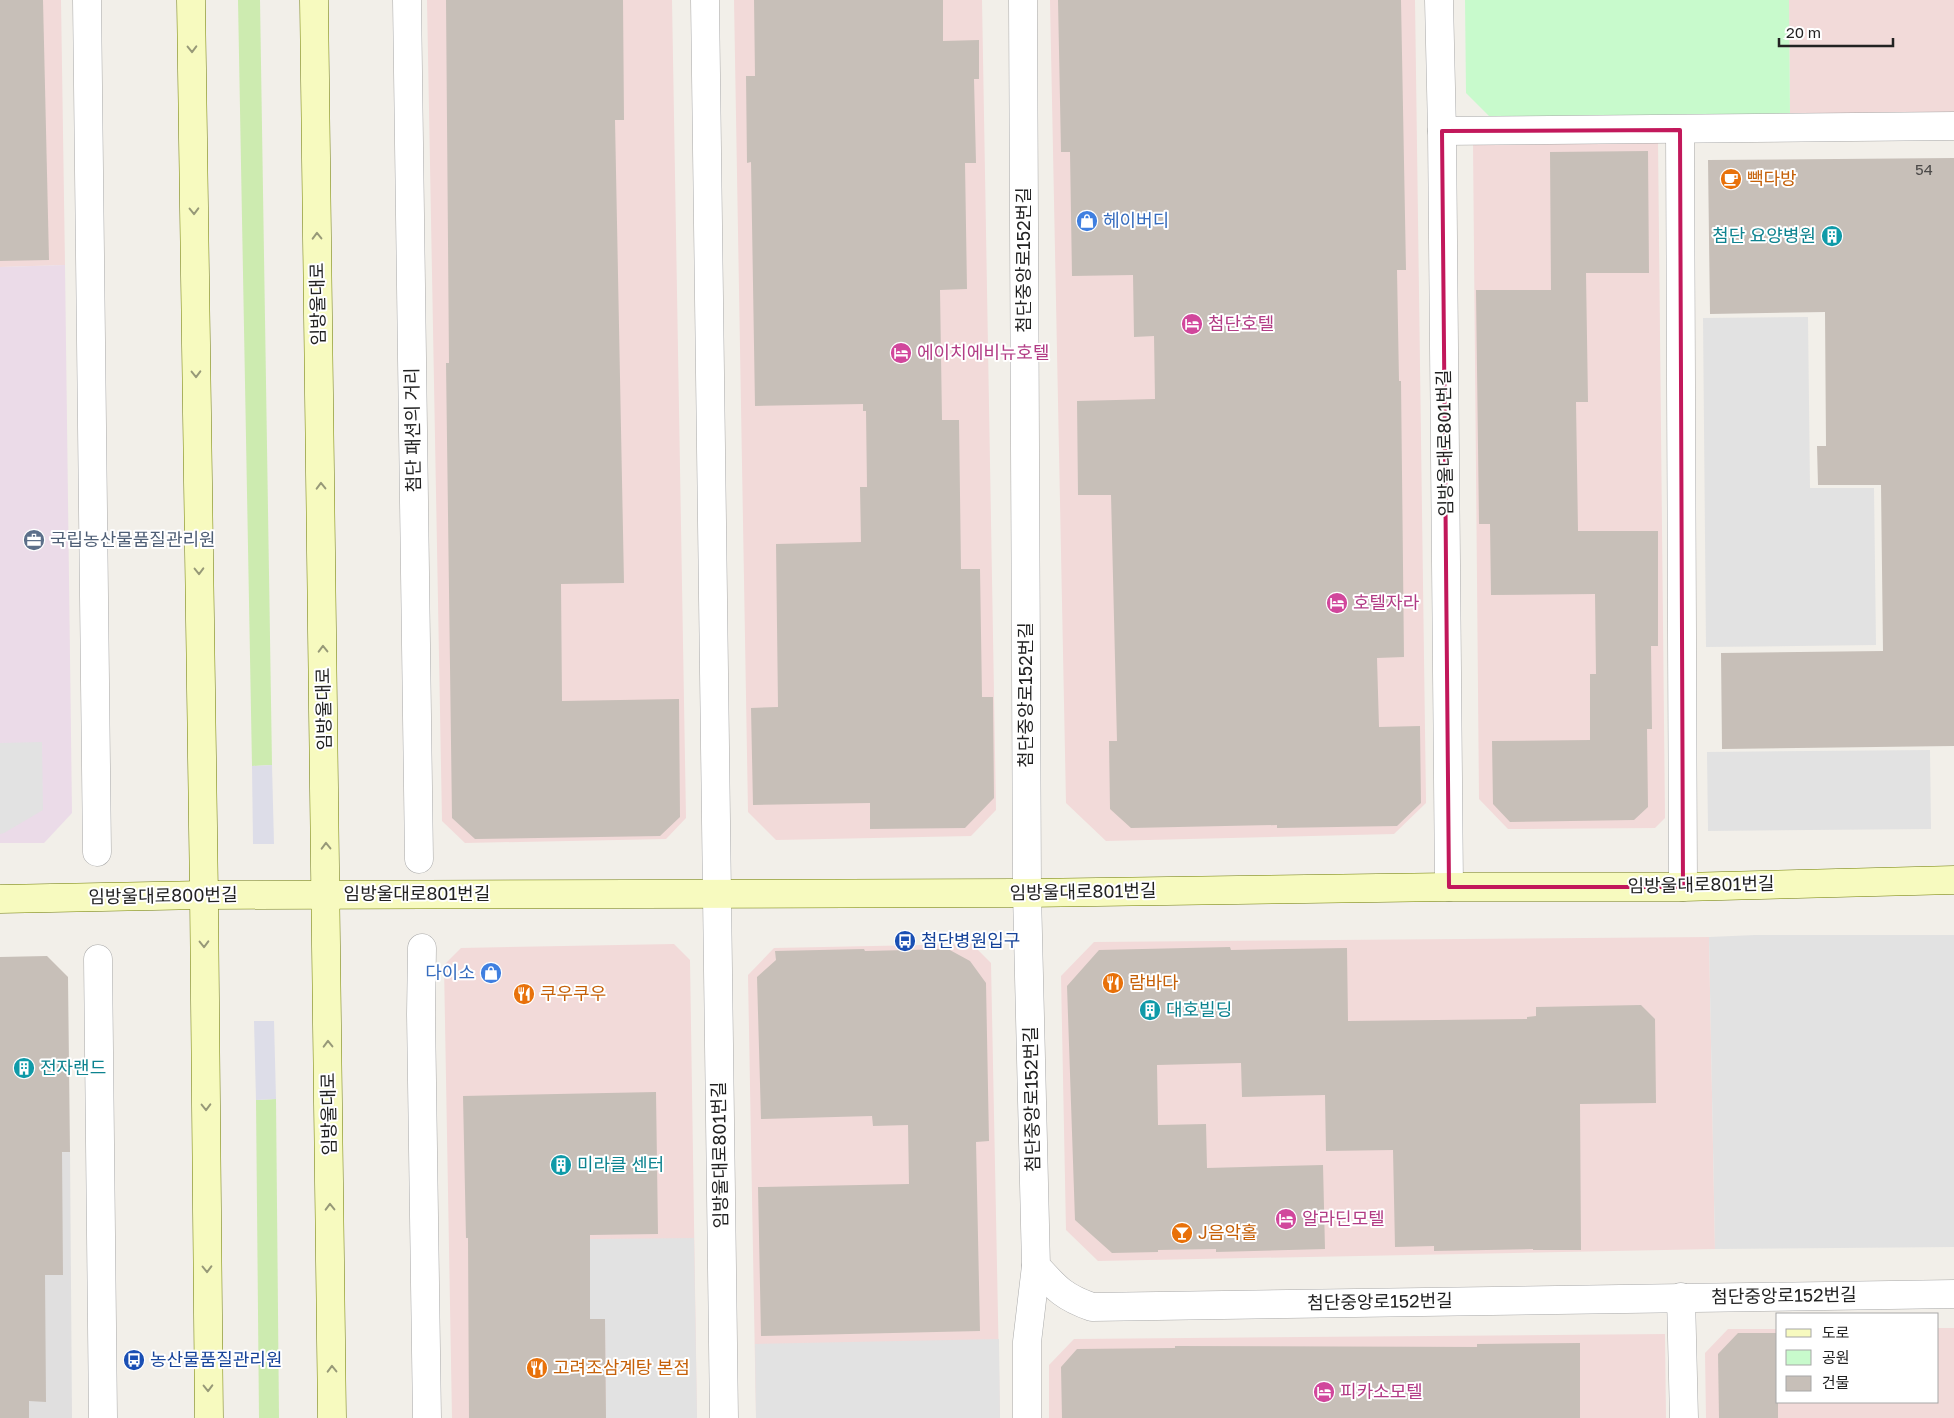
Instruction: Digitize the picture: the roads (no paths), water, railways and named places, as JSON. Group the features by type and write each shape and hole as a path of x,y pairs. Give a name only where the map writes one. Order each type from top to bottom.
{"main road":[{"path":"191,0 204,895 209,1418"},
{"name":"임방울대로","path":"314,0 327,895 332,1418"},
{"name":"임방울대로801번길","path":"327,895 1027,893 1448,887 1683,887 1954,880"},
{"name":"임방울대로800번길","path":"0,898 327,895"}],"street":[{"path":"87,0 97,852"},
{"name":"첨단 패션의 거리","path":"407,0 419,859"},
{"path":"705,0 717,893"},
{"name":"첨단중앙로152번길","path":"1023,0 1027,893 1036,1266 1056,1288 1072,1300 1092,1306 1954,1294"},
{"name":"임방울대로801번길","path":"1439,0 1442,131 1448,887"},
{"path":"1442,131 1954,126"},
{"path":"1680,130 1683,887"},
{"name":"임방울대로801번길","path":"717,893 724,1418"},
{"path":"422,948 421,1014 427,1418"},
{"path":"98,959 104,1418"},
{"path":"1027,1418 1027,1342 1036,1266"},
{"path":"1681,1297 1684,1418"}],"place":[{"name":"빽다방","path":"1731,179"},
{"name":"헤이버디","path":"1087,221"},
{"name":"첨단 요양병원","path":"1832,236"},
{"name":"첨단호텔","path":"1192,324"},
{"name":"에이치에비뉴호텔","path":"901,353"},
{"name":"국립농산물품질관리원","path":"34,540"},
{"name":"호텔자라","path":"1337,603"},
{"name":"첨단병원입구","path":"905,941"},
{"name":"다이소","path":"491,973"},
{"name":"람바다","path":"1113,983"},
{"name":"쿠우쿠우","path":"524,994"},
{"name":"대호빌딩","path":"1150,1010"},
{"name":"전자랜드","path":"24,1068"},
{"name":"미라클 센터","path":"561,1165"},
{"name":"알라딘모텔","path":"1286,1219"},
{"name":"J음악홀","path":"1182,1233"},
{"name":"농산물품질관리원","path":"134,1360"},
{"name":"고려조삼계탕 본점","path":"537,1368"},
{"name":"피카소모텔","path":"1324,1392"}]}
